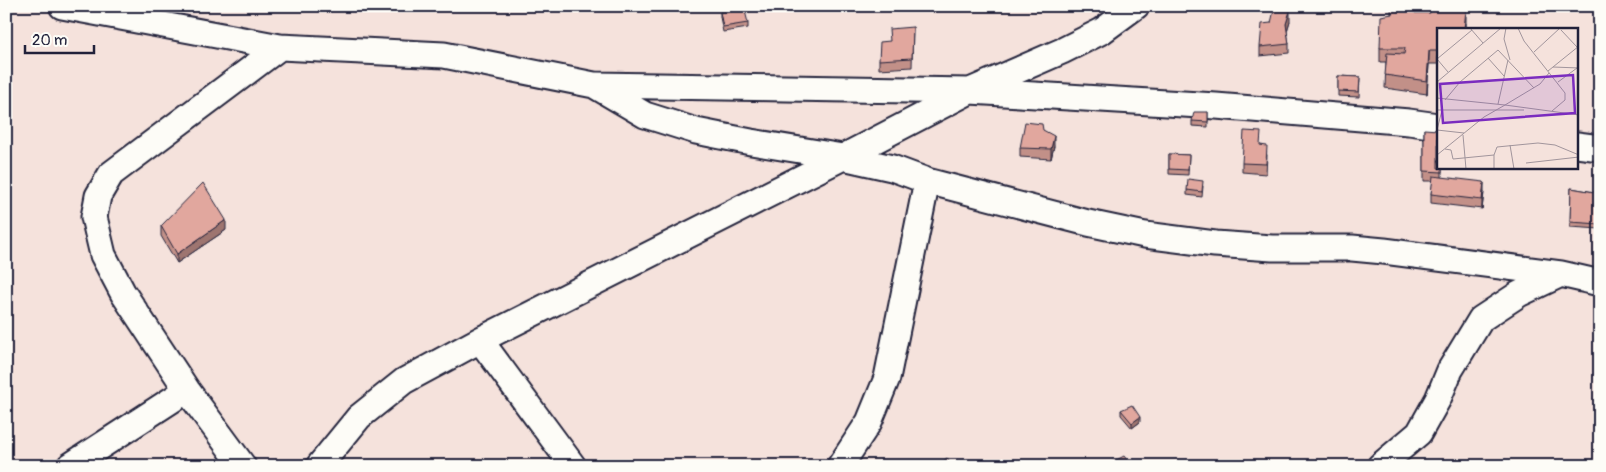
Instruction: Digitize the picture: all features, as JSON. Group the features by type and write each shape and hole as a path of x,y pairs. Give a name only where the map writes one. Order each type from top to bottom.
{"street":[{"path":"62,6 280,47 444,55 594,85 970,91 1216,106 1437,126"},
{"path":"319,466 358,417 404,381 480,340 970,91 1062,51 1102,31 1136,6"},
{"path":"243,466 187,390 123,293 103,255 94,217 98,196 111,174 280,47"},
{"path":"594,85 645,115 696,131 843,157 892,168 926,181 1088,223 1145,234 1215,244 1272,248 1352,248 1384,251 1561,274 1600,283"},
{"path":"1578,145 1600,148"},
{"path":"840,466 869,422 887,378 926,181"},
{"path":"1380,466 1419,433 1438,399 1450,370 1481,319 1519,294 1561,274"},
{"path":"480,340 573,466"},
{"path":"70,466 187,390"}],"building":[{"path":"1391,6 1411,6 1415,13 1430,13 1431,10 1466,10 1464,28 1437,28 1437,51 1429,51 1427,81 1385,75 1387,53 1404,54 1405,48 1380,48 1381,16 1392,14"},
{"path":"1274,10 1290,11 1286,24 1289,44 1260,47 1262,24 1271,23"},
{"path":"745,11 748,23 723,27 720,12"},
{"path":"913,27 912,58 879,60 880,42 890,41 889,29"},
{"path":"1338,76 1360,77 1359,92 1338,91"},
{"path":"1194,112 1208,112 1208,122 1192,121"},
{"path":"1025,122 1042,124 1043,130 1054,136 1051,149 1020,148"},
{"path":"1424,129 1437,130 1437,169 1442,169 1442,172 1424,171"},
{"path":"1244,131 1261,132 1260,145 1267,146 1266,164 1242,163"},
{"path":"1169,154 1189,155 1188,170 1169,169"},
{"path":"1433,176 1484,182 1482,200 1431,194"},
{"path":"1188,179 1203,181 1202,192 1187,190"},
{"path":"203,183 226,220 177,254 161,226"},
{"path":"1571,188 1600,193 1600,224 1570,222"},
{"path":"1132,405 1140,417 1132,423 1121,410"},
{"path":"1124,456 1132,466 1105,466"},
{"path":"947,458 952,466 936,466"}]}
